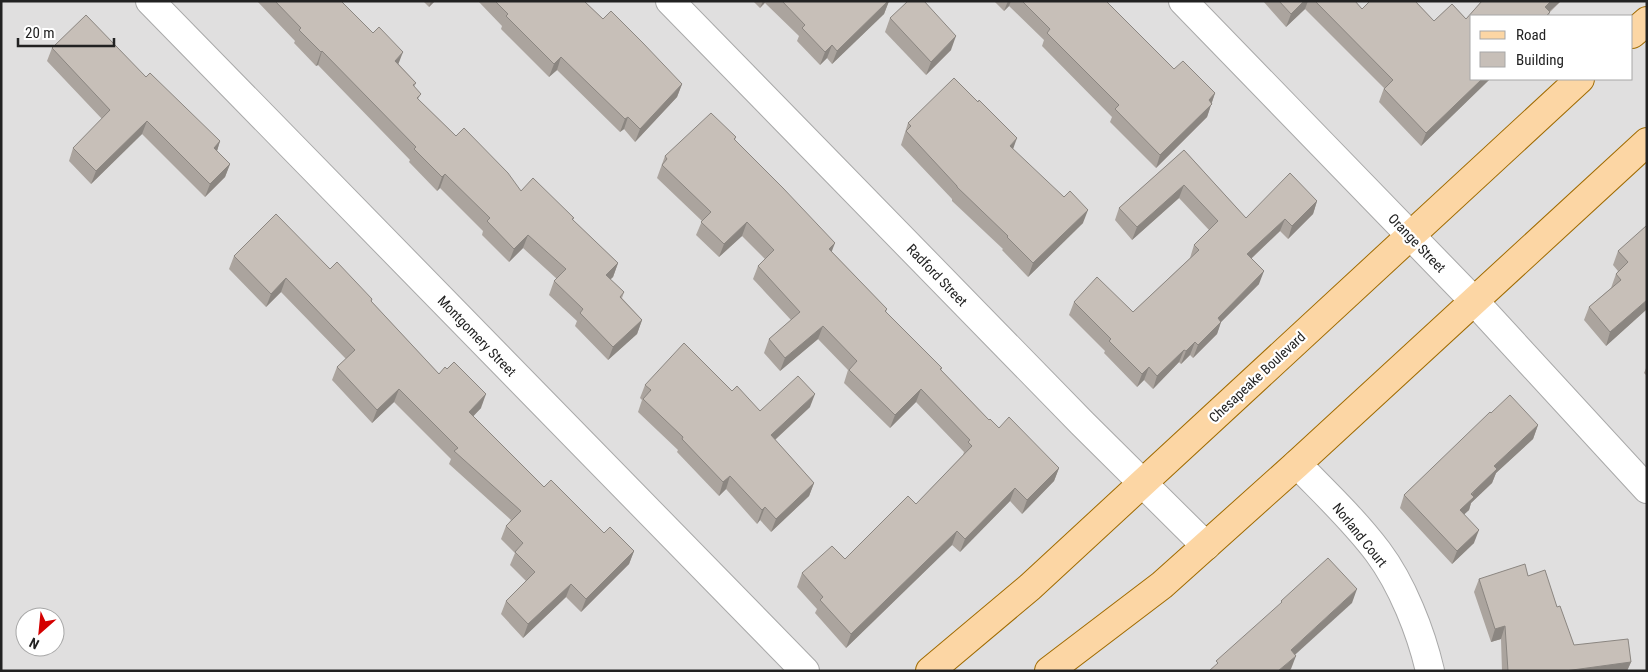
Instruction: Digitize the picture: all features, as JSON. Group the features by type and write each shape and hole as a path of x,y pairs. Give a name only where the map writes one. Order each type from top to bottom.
{"main road":[{"path":"1633,33 1647,21"},
{"name":"Chesapeake Boulevard","path":"930,671 1030,587 1579,80"},
{"path":"1049,671 1162,585 1297,464 1647,142"}],"street":[{"name":"Montgomery Street","path":"150,1 805,671"},
{"name":"Radford Street","path":"670,1 1082,423 1206,546"},
{"name":"Orange Street","path":"1182,1 1474,301 1647,489"},
{"name":"Norland Court","path":"1297,464 1353,521 1379,554 1405,599 1425,648 1430,671"}],"shaded area":[{"path":"1,1 1647,1 1647,671 1,671"}],"building":[{"path":"275,1 341,1 373,33 379,27 403,52 395,61 416,83 413,85 421,94 417,98 456,136 464,128 508,173 521,191 533,178 618,263 606,275 624,292 620,297 642,320 613,347 580,313 583,309 554,281 566,269 528,235 514,249 487,221 490,218 445,174 442,177 414,149 416,147 299,30 301,28"},
{"path":"495,1 584,1 603,19 611,11 682,84 640,129 628,117 625,119 561,57 554,64 506,16 508,14"},
{"path":"782,1 888,1 837,51 832,45 825,52 802,28 805,25"},
{"path":"908,1 924,1 956,36 931,62 890,18"},
{"path":"1022,1 1106,1 1174,69 1183,61 1215,93 1209,100 1212,104 1160,155 1115,109 1119,105 1047,33 1050,29"},
{"path":"1279,1 1304,1 1291,14"},
{"path":"1315,1 1355,1 1362,9 1370,1 1415,1 1434,21 1452,4 1466,19 1482,1 1551,1 1545,7 1550,12 1547,15 1470,15 1470,80 1481,80 1426,133 1384,89 1393,80"},
{"path":"86,15 146,77 150,73 220,141 214,148 230,164 210,184 147,121 96,171 73,148 110,110 52,48"},
{"path":"954,78 1017,138 1010,146 1064,197 1070,191 1088,210 1033,263 957,187 906,131 911,126 908,123"},
{"path":"711,113 736,137 734,139 835,243 829,249 989,420 999,428 1009,417 1059,468 1027,500 1015,488 965,539 957,531 851,634 820,600 823,597 802,573 832,546 845,559 908,496 916,504 972,446 968,442 970,440 921,389 895,415 849,370 857,361 823,326 785,358 769,339 800,312 758,266 774,250 747,222 724,244 701,222 711,212 662,165 667,159 665,156"},
{"path":"1184,150 1246,218 1290,173 1317,201 1292,226 1285,219 1247,254 1264,271 1218,318 1221,322 1198,345 1195,342 1186,351 1184,350 1157,376 1149,367 1142,374 1074,302 1097,277 1133,312 1199,250 1194,245 1218,221 1184,185 1137,227 1119,208"},
{"path":"276,214 330,269 337,262 439,374 445,367 447,369 454,362 486,394 469,412 544,487 551,480 604,533 610,527 634,551 586,599 571,584 528,624 506,601 535,572 515,552 523,543 506,526 521,511 454,451 458,448 399,389 377,410 337,367 355,350 286,278 271,294 234,256"},
{"path":"1646,226 1647,300 1610,332 1589,307 1621,280 1616,274 1628,262 1618,251"},
{"path":"684,343 732,391 737,386 760,411 798,376 815,394 771,435 814,483 776,519 765,507 762,510 730,476 723,482 682,439 683,437 643,399 651,390 645,385"},
{"path":"1510,395 1538,425 1494,466 1497,469 1471,494 1474,497 1460,510 1479,530 1457,551 1404,495"},
{"path":"1328,558 1357,589 1291,650 1296,656 1278,671 1209,671 1218,663 1216,661"},
{"path":"1525,564 1528,576 1545,570 1557,607 1560,606 1574,645 1628,639 1631,662 1565,671 1508,671 1505,626 1495,629 1479,579"}]}
